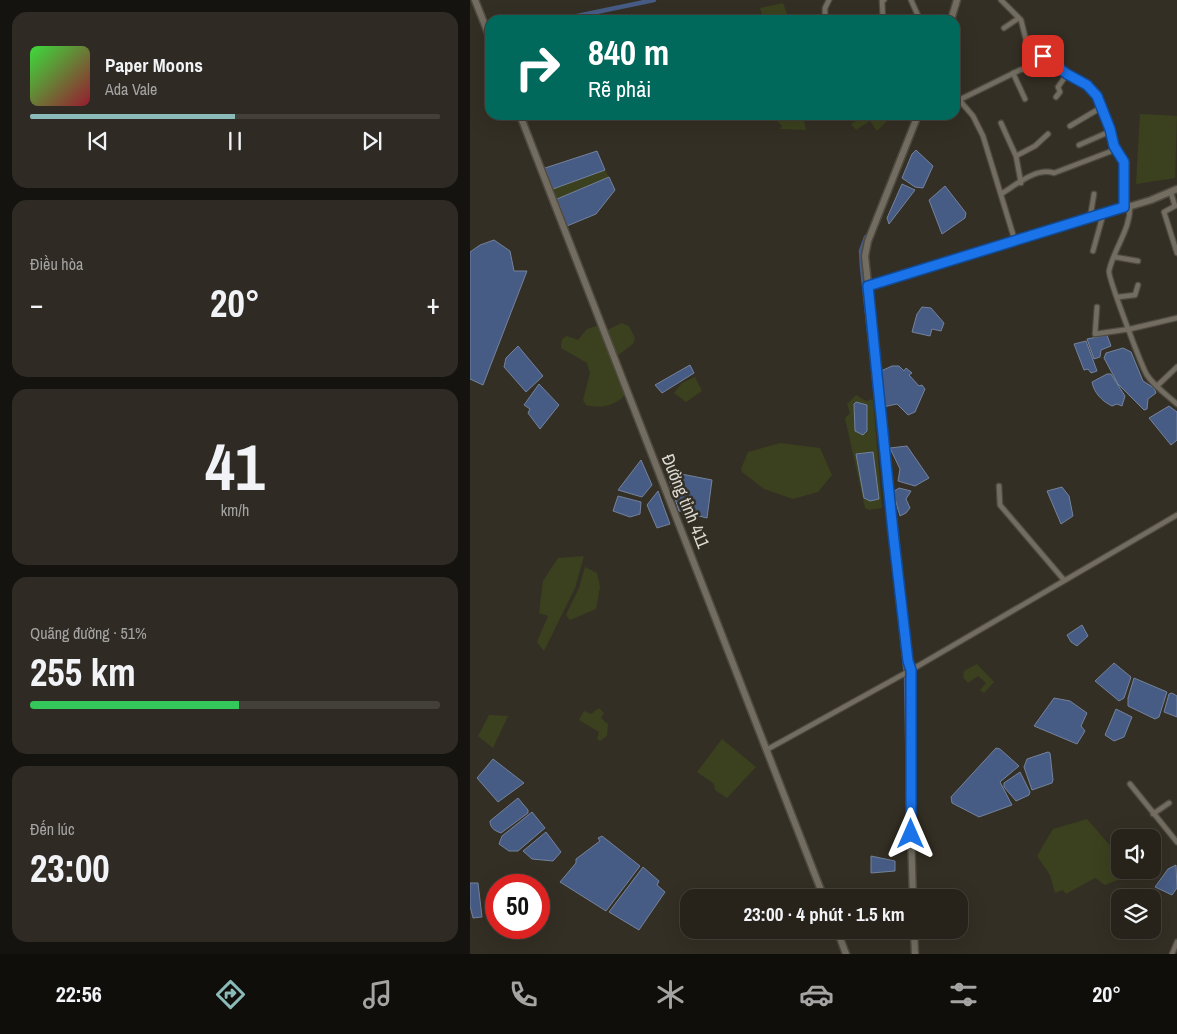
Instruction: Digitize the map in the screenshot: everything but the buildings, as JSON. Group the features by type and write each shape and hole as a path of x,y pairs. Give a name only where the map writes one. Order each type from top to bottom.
{"main road":[{"path":"475,0 485,25"},
{"path":"952,15 957,0"},
{"name":"Đường tỉnh 411","path":"522,120 821,889"},
{"path":"913,889 911,670 908,661 893,532 865,256 868,241 916,120"},
{"path":"868,286 1174,191"},
{"path":"840,939 845,954"},
{"path":"914,939 915,954"}],"street":[{"path":"825,15 828,0"},
{"path":"882,0 882,15"},
{"path":"911,0 918,15"},
{"path":"1001,0 1019,18 1028,44 1067,74 1091,89 1102,107 1116,149 1125,166 1129,219 1109,273 1118,296 1122,316 1130,329 1143,367 1157,386 1177,404"},
{"path":"1004,28 1019,18"},
{"path":"960,100 1013,73 1037,66 1043,56"},
{"path":"1013,73 1025,99"},
{"path":"1056,97 1060,92 1058,87 1067,74"},
{"path":"960,101 973,116 983,136 1015,241"},
{"path":"1070,126 1102,107"},
{"path":"1001,123 1016,156 1021,182"},
{"path":"1079,145 1111,131"},
{"path":"1016,156 1035,146 1048,134"},
{"path":"1001,194 1035,174 1045,171 1054,173 1116,149"},
{"path":"1174,191 1175,206 1164,212 1177,253"},
{"path":"1090,218 1094,194"},
{"path":"1093,251 1103,214"},
{"path":"1115,257 1138,261"},
{"path":"1118,296 1135,295 1138,285"},
{"path":"1097,307 1095,334 1130,329 1177,318"},
{"path":"1157,386 1177,367"},
{"path":"999,486 1000,505 1064,580"},
{"path":"768,750 911,670 1177,515"},
{"path":"1130,784 1177,842"},
{"path":"1154,814 1169,803"},
{"path":"1172,954 1177,942"}],"green space":[{"path":"783,3 787,15 762,15 760,8"},
{"path":"1140,114 1177,116 1175,178 1136,184"},
{"path":"777,120 804,120 806,130 780,129 782,126"},
{"path":"857,120 870,121 856,130 851,124"},
{"path":"886,120 887,121 877,131 870,121"},
{"path":"605,170 609,177 557,199 553,189"},
{"path":"622,323 629,326 635,338 633,344 617,356 607,330"},
{"path":"599,325 625,395 617,402 597,407 586,405 583,400 590,373 587,363 561,348 562,339 567,336 578,340 587,329"},
{"path":"695,377 702,391 686,402 674,393 682,383"},
{"path":"856,395 866,401 873,399 882,508 869,510 865,508 845,418 850,413 847,404"},
{"path":"780,443 820,448 832,475 818,492 793,499 764,489 742,472 741,469 748,452"},
{"path":"584,556 575,588 544,651 537,642 548,616 539,613 543,581 558,558"},
{"path":"585,567 597,573 600,587 596,609 570,620 566,615 579,588"},
{"path":"977,664 994,682 984,693 980,690 986,683 978,676 968,683 963,677 964,671"},
{"path":"599,708 604,713 601,718 608,724 607,736 600,741 597,739 599,732 579,720 584,711 591,714"},
{"path":"489,715 508,716 493,748 478,736"},
{"path":"722,739 756,767 727,798 715,790 714,784 697,772"},
{"path":"1087,819 1111,847 1111,879 1120,879 1105,885 1095,878 1066,894 1063,890 1055,893 1050,875 1037,856 1053,829"}],"water":[{"path":"916,150 933,166 923,188 915,187 902,178 912,154"},
{"path":"597,151 605,170 553,189 545,168"},
{"path":"609,177 615,190 596,214 567,226 557,199"},
{"path":"902,184 915,190 889,224 887,218"},
{"path":"945,186 966,213 965,218 942,234 929,200"},
{"path":"494,240 510,251 514,271 527,271 483,385 470,379 470,252 480,245"},
{"path":"922,307 931,308 944,323 941,331 932,329 930,336 912,332 917,314"},
{"path":"1107,335 1111,346 1101,350 1100,357 1094,359 1087,339"},
{"path":"1086,341 1097,371 1091,373 1088,369 1084,370 1074,344"},
{"path":"518,346 543,376 526,392 504,367 506,358"},
{"path":"1123,348 1131,352 1143,381 1154,388 1156,393 1148,399 1147,409 1144,410 1118,384 1104,358 1106,353"},
{"path":"690,365 694,373 662,393 655,385"},
{"path":"892,366 899,366 904,371 906,368 912,373 909,375 919,386 922,385 925,389 915,412 908,415 897,404 883,407 881,371"},
{"path":"1107,374 1111,374 1125,396 1122,406 1108,404 1095,390 1092,382"},
{"path":"539,384 559,405 540,429 528,413 530,409 524,405"},
{"path":"856,402 867,405 867,431 863,435 855,431 854,404"},
{"path":"1169,406 1177,412 1177,440 1171,445 1149,418"},
{"path":"907,446 929,478 915,486 898,481 900,469 890,448"},
{"path":"873,452 879,499 870,501 864,498 856,454"},
{"path":"641,460 652,485 642,497 618,490"},
{"path":"666,471 712,480 707,518 679,511"},
{"path":"1062,487 1069,496 1073,516 1061,524 1047,491"},
{"path":"899,488 911,491 906,499 910,508 900,516 893,492"},
{"path":"658,491 670,524 657,528 647,505"},
{"path":"618,496 641,502 640,514 630,517 613,511"},
{"path":"1082,625 1088,636 1077,646 1071,642 1067,635"},
{"path":"1114,663 1131,677 1124,698 1119,701 1095,681"},
{"path":"1134,678 1167,692 1159,717 1155,719 1128,706 1128,698"},
{"path":"1172,693 1177,696 1177,717 1164,712 1169,694"},
{"path":"1054,698 1070,701 1087,713 1081,726 1085,731 1077,744 1034,726"},
{"path":"1116,709 1132,717 1124,737 1114,741 1105,735"},
{"path":"996,748 1000,749 1019,766 1000,782 1012,805 979,817 952,803 951,797"},
{"path":"1050,753 1052,783 1032,790 1024,767 1027,759"},
{"path":"493,759 524,783 498,802 477,778"},
{"path":"1020,772 1030,792 1029,795 1016,801 1004,787 1004,783"},
{"path":"518,798 528,810 528,813 501,833 495,830 491,826 490,821"},
{"path":"532,812 545,828 518,851 509,851 499,844 502,836"},
{"path":"546,832 561,852 553,861 532,859 523,851"},
{"path":"602,836 640,866 606,911 560,882 576,863 576,859 600,841 598,838"},
{"path":"871,856 895,861 895,871 871,873"},
{"path":"1176,865 1177,888 1172,895 1155,887 1168,869"},
{"path":"643,867 659,881 657,885 665,892 639,930 609,912"},
{"path":"470,883 478,883 482,917 473,918 470,906"}],"waterway":[{"path":"582,15 654,0"},
{"path":"866,237 861,251 862,267 906,676 908,788"}],"route":[{"path":"911,834 911,670 908,661 893,532 868,286 1124,207 1124,162 1114,146 1105,114 1097,96 1087,85 1067,74 1043,56"}]}
